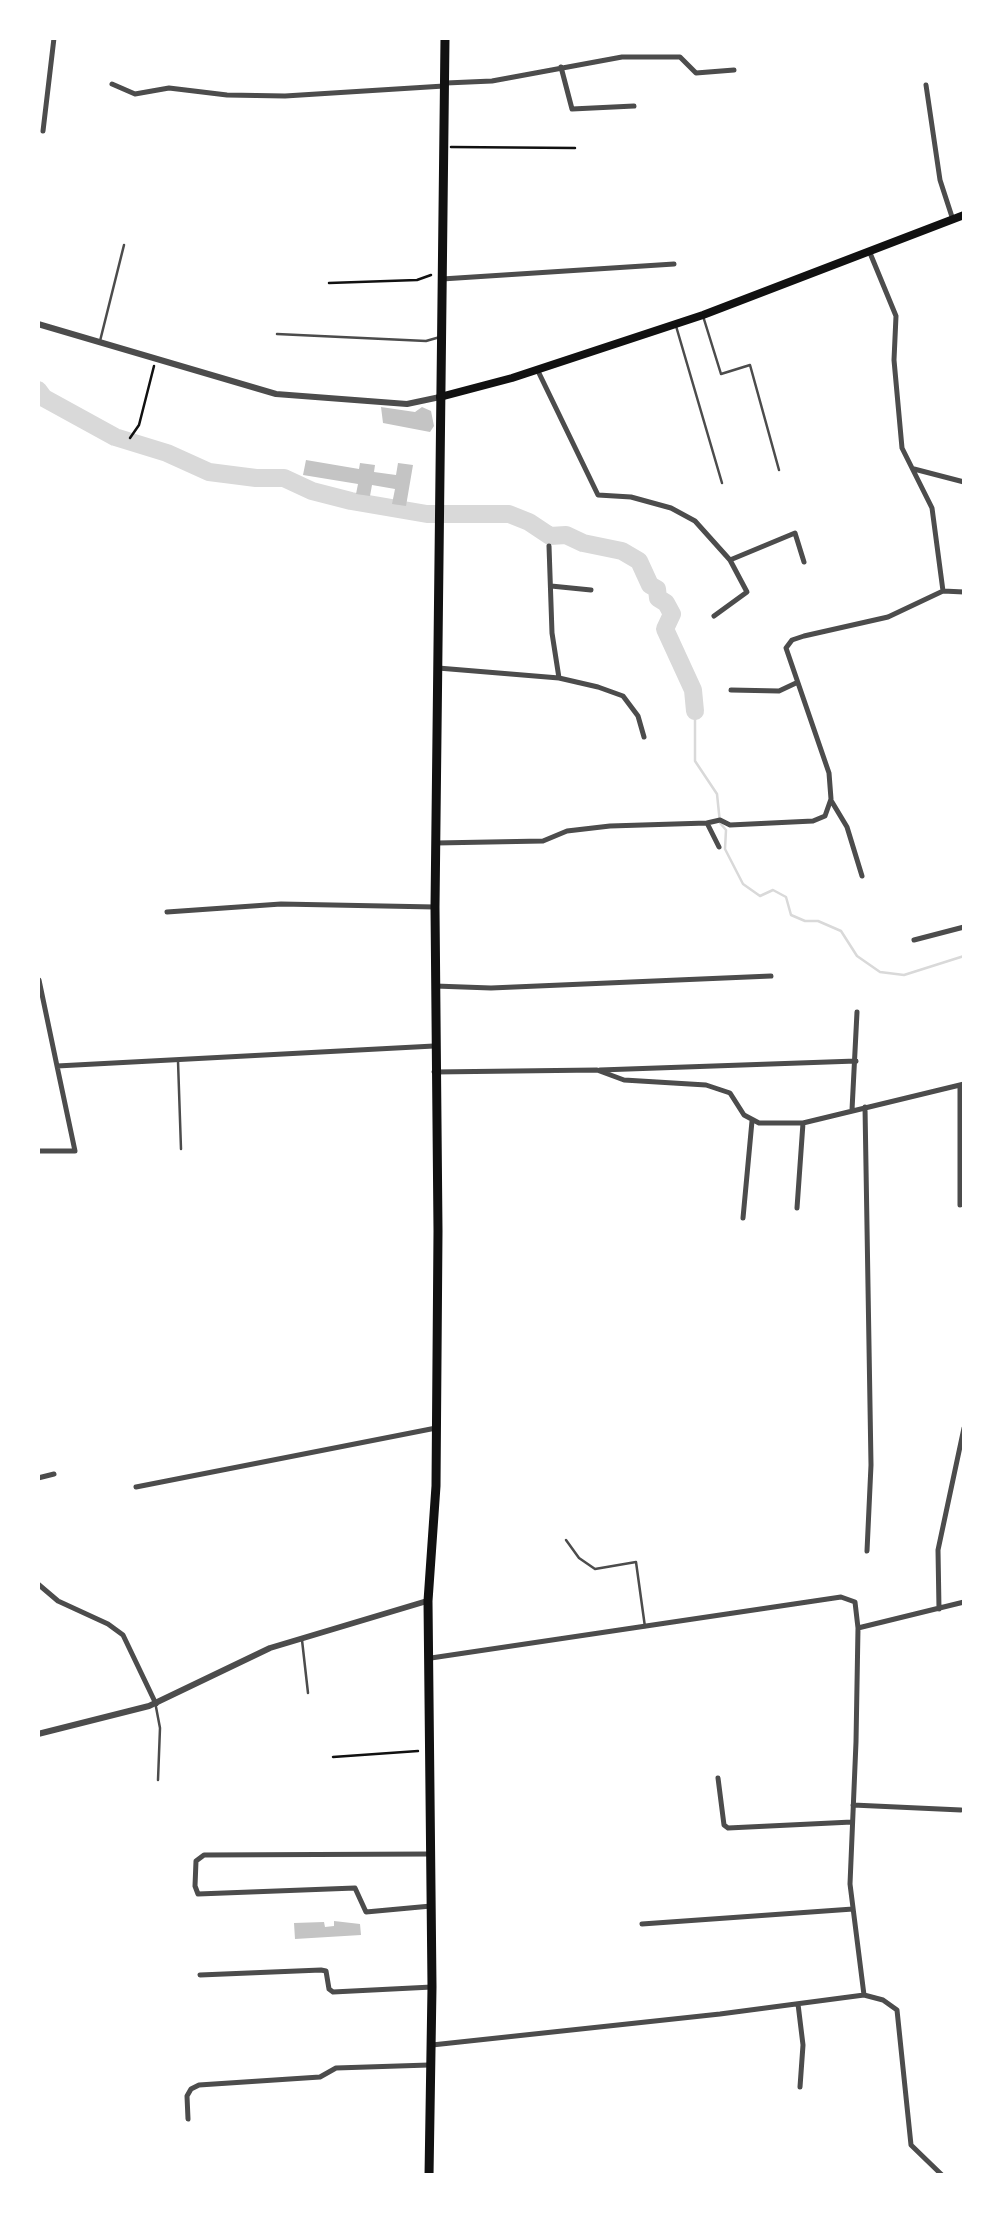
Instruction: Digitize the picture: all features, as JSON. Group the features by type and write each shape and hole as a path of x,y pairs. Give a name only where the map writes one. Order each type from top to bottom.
{"main road":[{"path":"429,2176 432,1987 428,1601 436,1428 438,1231 434,1046 445,38"},
{"path":"440,396 703,315 964,215"}],"street":[{"path":"42,131 54,38"},
{"path":"112,84 135,94 169,88 285,96 492,81 622,57 680,57 696,72 734,70"},
{"path":"561,67 572,109 634,106"},
{"path":"926,84 940,180 953,220"},
{"path":"870,253 896,316 894,360 902,448 932,508 942,592"},
{"path":"442,275 674,264"},
{"path":"38,324 276,394 408,404 440,396"},
{"path":"537,369 598,496 632,498 671,508 694,521 730,560 748,592 714,616"},
{"path":"914,469 964,482"},
{"path":"730,560 794,533 804,562"},
{"path":"549,546 552,634 559,678"},
{"path":"551,586 591,590"},
{"path":"825,816 831,799 829,774 786,648 792,640 888,618 942,592 964,592"},
{"path":"438,668 559,678 624,696 638,716 644,737"},
{"path":"731,690 779,691 796,683"},
{"path":"831,799 862,876"},
{"path":"436,843 544,841 567,831 610,826 707,824 716,820 730,825 814,821 825,816 842,819"},
{"path":"707,824 719,847"},
{"path":"167,912 281,904 435,907"},
{"path":"914,940 964,928"},
{"path":"435,986 491,988 771,976"},
{"path":"38,1151 75,1151 39,980"},
{"path":"852,1110 857,1012"},
{"path":"57,1066 434,1046"},
{"path":"434,1072 856,1062"},
{"path":"597,1070 624,1080 730,1093 752,1121 743,1218"},
{"path":"752,1121 803,1123 962,1085 960,1205"},
{"path":"865,1107 871,1464 867,1552"},
{"path":"797,1208 803,1123"},
{"path":"136,1487 436,1428"},
{"path":"938,1609 938,1550 964,1428"},
{"path":"38,1478 54,1474"},
{"path":"38,1584 58,1601 123,1635 156,1704"},
{"path":"431,1658 842,1597 855,1602 858,1628 850,1884 864,1995"},
{"path":"38,1734 156,1704 270,1648 428,1601"},
{"path":"858,1628 964,1602"},
{"path":"718,1778 724,1824 728,1828 852,1822"},
{"path":"853,1805 961,1810"},
{"path":"430,1854 204,1856 196,1861 195,1886 198,1894 355,1888 366,1912 431,1906"},
{"path":"642,1924 853,1909"},
{"path":"200,1976 321,1970 326,1971 333,1992 432,1987"},
{"path":"429,2046 864,1995 883,2000 897,2010 911,2145 944,2176"},
{"path":"798,2004 803,2045 800,2087"},
{"path":"188,2118 187,2096 199,2085 320,2077 336,2068 430,2065"}],"lane":[{"path":"100,343 124,245"},
{"path":"703,315 722,374 750,365 779,470"},
{"path":"675,324 722,483"},
{"path":"278,334 426,341 442,336"},
{"path":"178,1059 181,1149"},
{"path":"566,1540 579,1558 595,1568 636,1562 645,1628"},
{"path":"302,1638 308,1693"},
{"path":"156,1704 160,1728 158,1780"}],"path":[{"path":"442,148 574,148"},
{"path":"329,282 417,280 442,275"},
{"path":"130,438 144,410 156,360"},
{"path":"333,1757 430,1750"}],"building":[{"path":"381,407 415,412 422,407 431,411 434,426 430,432 383,423"},
{"path":"306,460 359,469 360,463 375,465 374,472 396,475 398,463 413,465 406,506 392,504 395,489 372,485 370,496 356,494 358,484 303,475"},
{"path":"334,1921 360,1924 361,1935 295,1939 294,1923 324,1922 325,1927 334,1926"}],"waterway":[{"path":"38,390 44,398 115,437 167,453 209,472 284,478 312,491 351,501 427,514 509,514 550,536 566,535 583,543 622,551 639,561 650,585 657,589 658,598 672,614 665,629 693,690 695,711"},
{"path":"695,711 695,761 717,794 720,823 726,830 725,849 743,884 760,896 773,890 786,897 791,915 841,931 857,956 880,972 904,975 964,956"}]}
